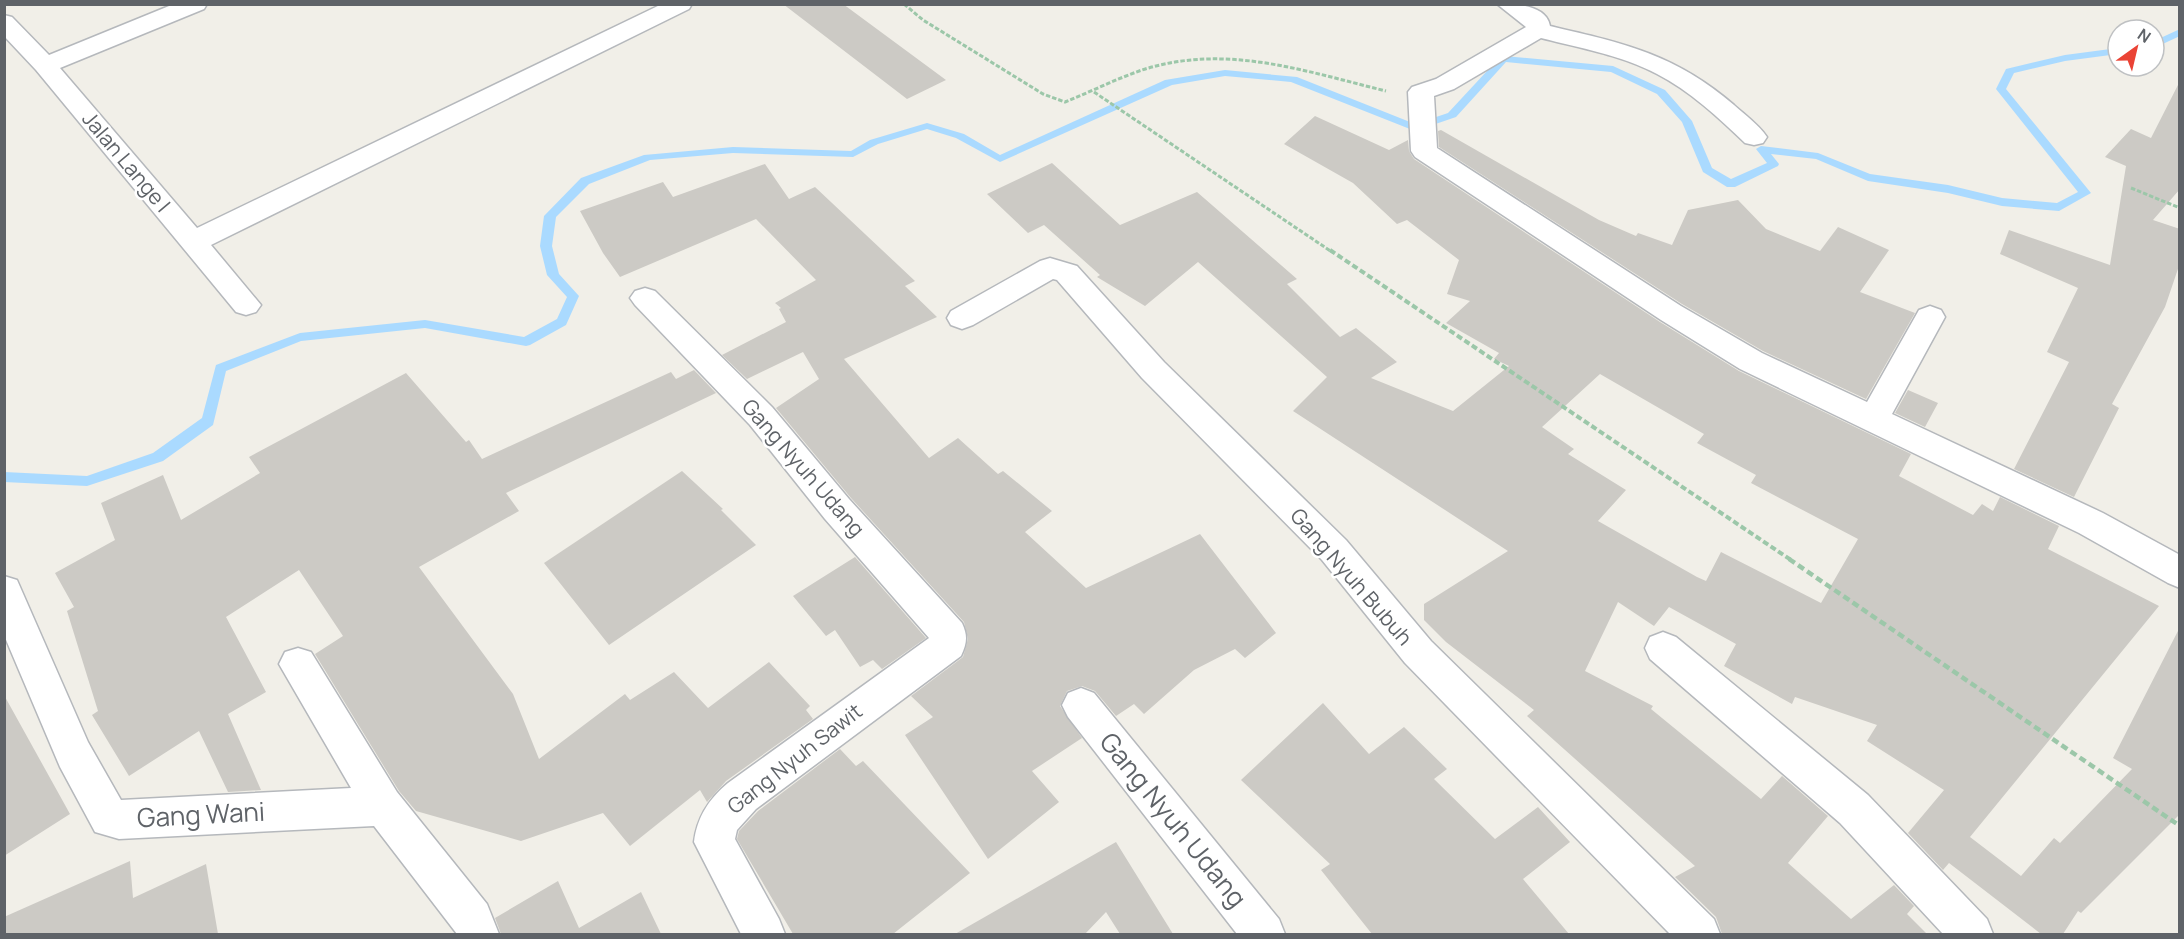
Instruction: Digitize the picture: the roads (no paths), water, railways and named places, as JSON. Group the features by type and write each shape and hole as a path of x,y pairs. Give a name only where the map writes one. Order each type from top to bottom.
{"street":[{"path":"45,65 196,4"},
{"path":"194,242 681,4"},
{"path":"1508,4 1538,22 1540,27 1538,30"},
{"name":"Jalan Lange I","path":"4,22 45,65 246,305"},
{"path":"1754,136 1691,82 1649,60 1538,30 1444,84 1421,103 1424,151 1671,313 1751,361 2091,523 2180,573"},
{"name":"Gang Nyuh Bubuh","path":"962,318 1050,268 1067,273 1153,370 1334,550 1418,652 1699,934"},
{"name":"Gang Nyuh Udang","path":"645,298 761,416 837,508 945,629 949,634 948,645"},
{"path":"1873,420 1930,317"},
{"name":"Gang Wani","path":"4,591 74,754 109,818 119,820 383,806"},
{"name":"Gang Nyuh Sawit","path":"764,934 714,842 714,827 727,809 742,796 948,645"},
{"path":"1663,648 1854,809 1972,934"},
{"path":"298,664 383,806 472,919 478,934"},
{"name":"Gang Nyuh Udang","path":"1081,705 1264,934"}],"waterway":[{"path":"2166,39 2180,32"},
{"path":"4,477 87,481 158,457 208,421 220,368 300,337 425,324 526,342 562,322 573,296 553,275 546,246 550,216 585,181 648,157 733,150 853,154 874,142 927,126 960,136 1000,159 1169,82 1225,73 1293,79 1415,128 1452,115 1504,59 1613,69 1661,92 1687,121 1707,170 1731,184 1774,164 1761,149 1818,156 1868,177 1948,189 2002,202 2059,207 2085,193 2001,89 2010,71 2065,58 2106,53"}]}
